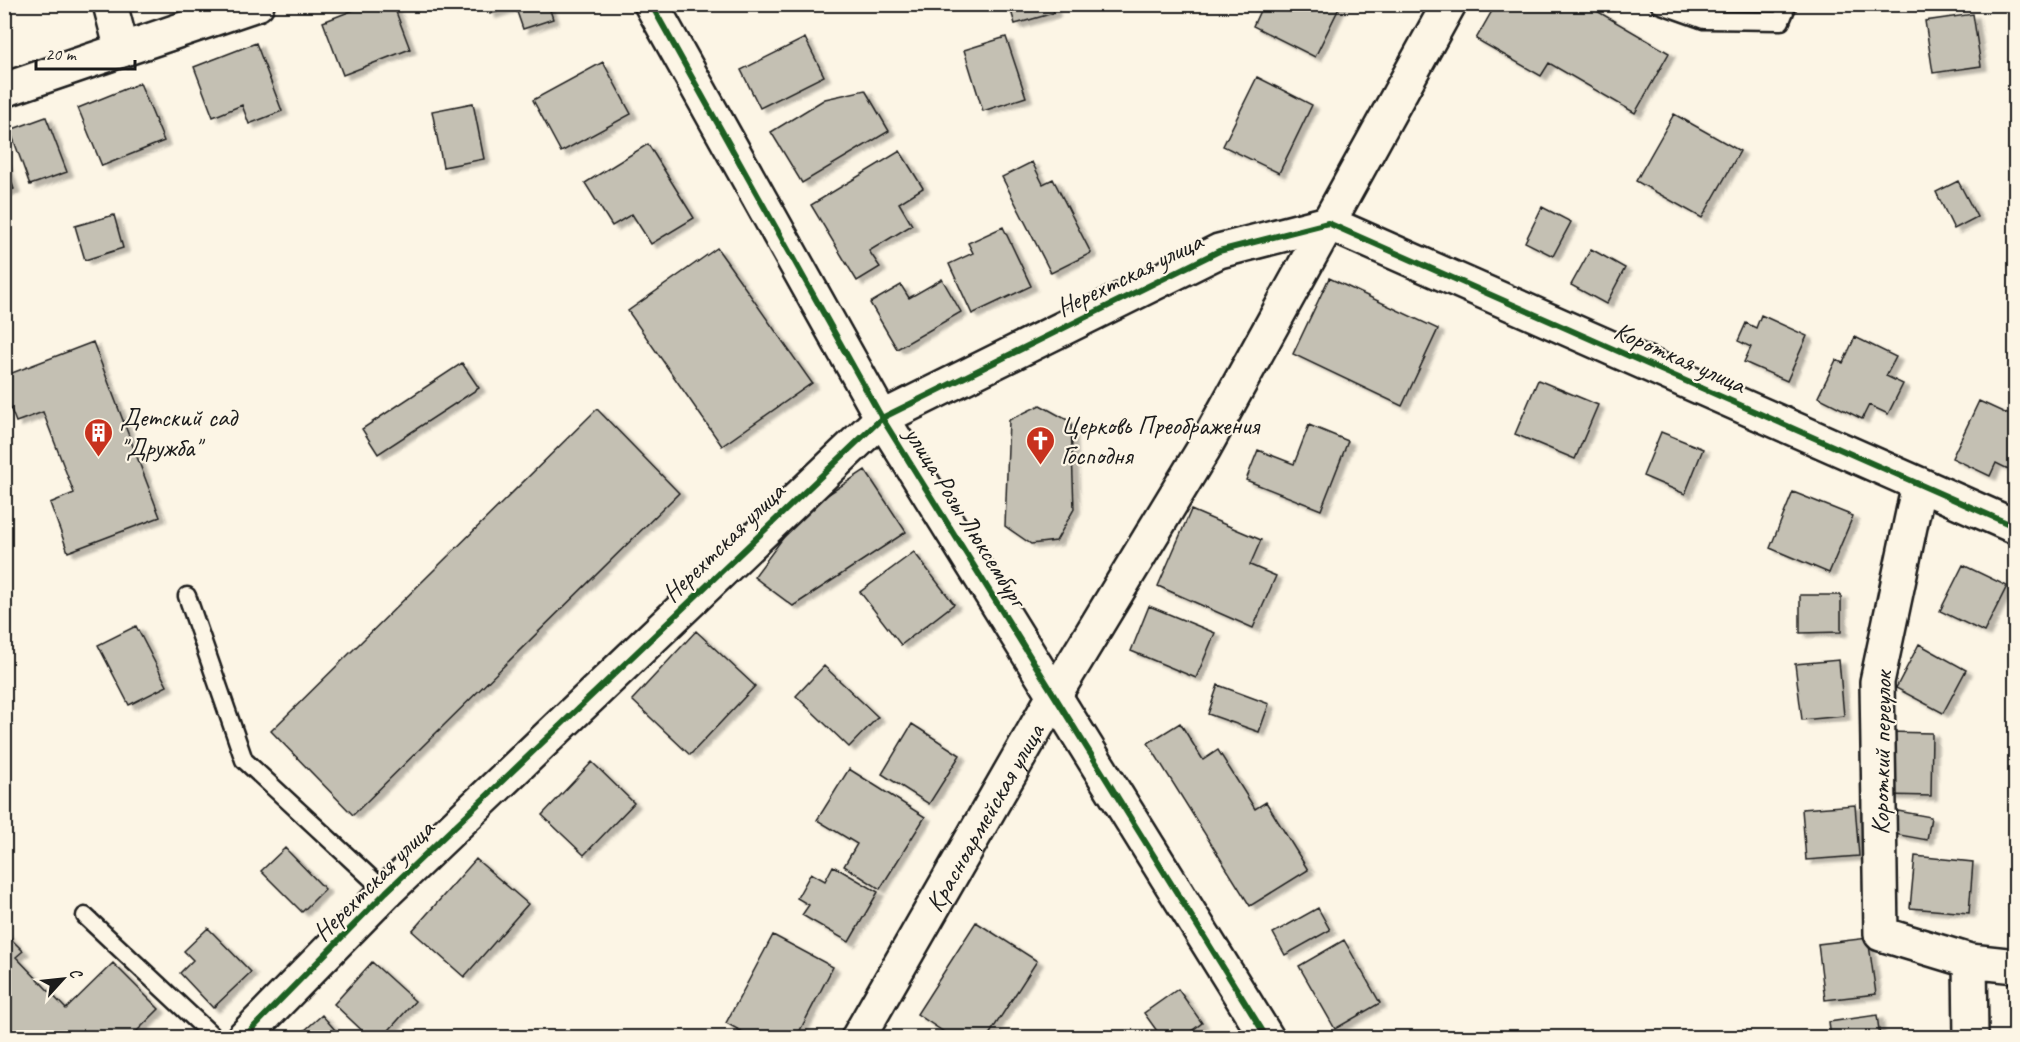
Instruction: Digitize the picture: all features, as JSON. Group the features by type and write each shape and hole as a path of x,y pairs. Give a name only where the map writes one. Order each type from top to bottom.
{"street":[{"path":"110,4 122,50"},
{"path":"4,90 257,4"},
{"name":"улица Розы Люксембург","path":"651,4 882,418 1267,1038"},
{"name":"Красноармейская улица","path":"858,1038 1054,696 1203,450 1449,4"},
{"name":"Нерехтская улица","path":"243,1038 386,892 882,418 1219,251 1328,223"},
{"name":"Короткая улица","path":"1328,223 2016,527"},
{"name":"Короткий переулок","path":"1919,484 1877,682 1881,934 1970,961 2016,966"},
{"path":"1970,961 1971,1038"}],"lane":[{"path":"1659,4 1704,20 1780,21 1788,4"},
{"path":"187,596 244,760 386,892"},
{"path":"85,916 214,1038"}],"building":[{"path":"369,4 393,4 410,49 343,75 323,22"},
{"path":"487,4 548,4 553,19 523,29 515,6 490,14"},
{"path":"1009,4 1052,4 1054,13 1015,24"},
{"path":"1263,4 1341,4 1315,57 1253,26"},
{"path":"1496,4 1585,4 1669,53 1635,113 1549,63 1541,76 1476,39"},
{"path":"1973,14 1981,66 1933,73 1925,21"},
{"path":"1006,37 1026,97 983,111 964,50"},
{"path":"805,38 824,76 760,108 741,70"},
{"path":"256,43 282,111 249,124 242,105 213,117 194,67"},
{"path":"603,62 631,114 561,152 533,100"},
{"path":"1257,77 1312,105 1279,173 1223,146"},
{"path":"140,83 164,141 102,166 78,108"},
{"path":"865,90 889,131 802,183 771,132 825,99"},
{"path":"473,103 484,159 443,167 432,111"},
{"path":"1674,114 1740,151 1702,218 1636,181"},
{"path":"46,117 67,172 30,185 10,130"},
{"path":"648,144 694,218 651,244 632,214 612,226 585,183"},
{"path":"900,151 923,188 899,203 912,225 869,251 880,267 857,281 811,205"},
{"path":"4,161 14,189 4,192"},
{"path":"1032,162 1043,184 1053,179 1091,253 1051,273 1002,177"},
{"path":"1958,181 1977,217 1954,229 1936,192"},
{"path":"1542,207 1571,222 1553,256 1525,242"},
{"path":"114,215 123,248 85,260 75,226"},
{"path":"1003,227 1031,286 972,314 949,264 973,253 968,243"},
{"path":"717,248 812,383 722,446 628,311"},
{"path":"1591,249 1625,268 1606,304 1571,285"},
{"path":"1329,278 1438,329 1402,406 1293,354"},
{"path":"942,279 961,312 897,349 870,303 901,285 909,298"},
{"path":"1761,315 1807,336 1787,381 1744,362 1751,347 1738,341 1746,323 1756,328"},
{"path":"1855,337 1896,357 1886,376 1903,384 1888,414 1869,405 1862,419 1818,397 1836,360 1843,363"},
{"name":"Детский сад \"Дружба\"","path":"93,342 160,517 68,552 50,503 74,493 43,412 16,422 4,392 4,376"},
{"path":"462,363 479,388 378,454 362,429"},
{"path":"1538,380 1598,405 1575,459 1515,434"},
{"path":"1979,401 2016,418 2016,464 2012,471 1996,463 1990,476 1952,458"},
{"name":"Церковь Преображения Господня","path":"1040,405 1071,422 1074,509 1056,541 1031,544 1005,526 1009,420"},
{"path":"597,409 679,493 353,815 271,731"},
{"path":"1309,425 1348,441 1321,510 1246,480 1258,450 1294,464"},
{"path":"1661,432 1703,449 1685,494 1643,476"},
{"path":"865,470 906,532 793,606 754,577 803,511"},
{"path":"1793,492 1853,516 1829,573 1770,548"},
{"path":"1191,510 1261,540 1250,565 1276,576 1253,628 1158,586"},
{"path":"914,552 954,604 901,645 860,592"},
{"path":"1963,565 2007,586 1984,632 1940,611"},
{"path":"1800,595 1841,595 1841,632 1800,633"},
{"path":"1149,606 1215,633 1196,678 1131,651"},
{"path":"136,626 167,686 129,705 98,645"},
{"path":"696,631 755,686 690,755 632,700"},
{"path":"1919,644 1966,670 1943,713 1896,688"},
{"path":"1839,660 1844,716 1802,720 1795,664"},
{"path":"824,666 878,717 849,747 796,696"},
{"path":"1218,685 1269,704 1259,732 1208,714"},
{"path":"1180,723 1203,760 1218,750 1255,809 1266,802 1308,870 1250,906 1148,743"},
{"path":"912,724 960,755 929,804 882,774"},
{"path":"1888,732 1932,733 1931,796 1887,795"},
{"path":"592,762 634,803 584,855 542,815"},
{"path":"849,769 925,817 880,889 844,866 857,844 817,820"},
{"path":"1855,805 1859,856 1806,860 1802,809"},
{"path":"1898,811 1931,817 1927,840 1894,834"},
{"path":"285,848 325,889 302,912 261,871"},
{"path":"1915,856 1973,862 1969,913 1910,908"},
{"path":"476,859 528,904 464,977 412,931"},
{"path":"833,866 878,892 849,942 802,915 809,905 797,898 811,873 825,881"},
{"path":"1318,908 1330,930 1285,955 1273,933"},
{"path":"976,922 1037,961 987,1038 953,1038 917,1014"},
{"path":"208,928 251,972 213,1008 180,973 193,960 184,951"},
{"path":"4,932 23,951 16,957 66,1009 113,963 159,1009 130,1038 6,1038"},
{"path":"773,935 833,967 796,1038 754,1038 726,1023"},
{"path":"1868,938 1876,994 1825,1000 1818,944"},
{"path":"1344,940 1380,1003 1335,1029 1299,966"},
{"path":"372,962 415,1001 382,1038 370,1038 334,1004"},
{"path":"1178,989 1202,1023 1182,1038 1162,1038 1144,1013"},
{"path":"322,1015 342,1038 296,1038"},
{"path":"1877,1015 1880,1038 1831,1038 1829,1022"}],"cycle path":[{"path":"651,4 882,418 1267,1038"},
{"path":"243,1038 386,892 882,418 1219,251 1328,223 2016,527"}],"place":[{"name":"Детский сад \"Дружба\"","path":"99,458"},
{"name":"Церковь Преображения Господня","path":"1040,466"}]}
